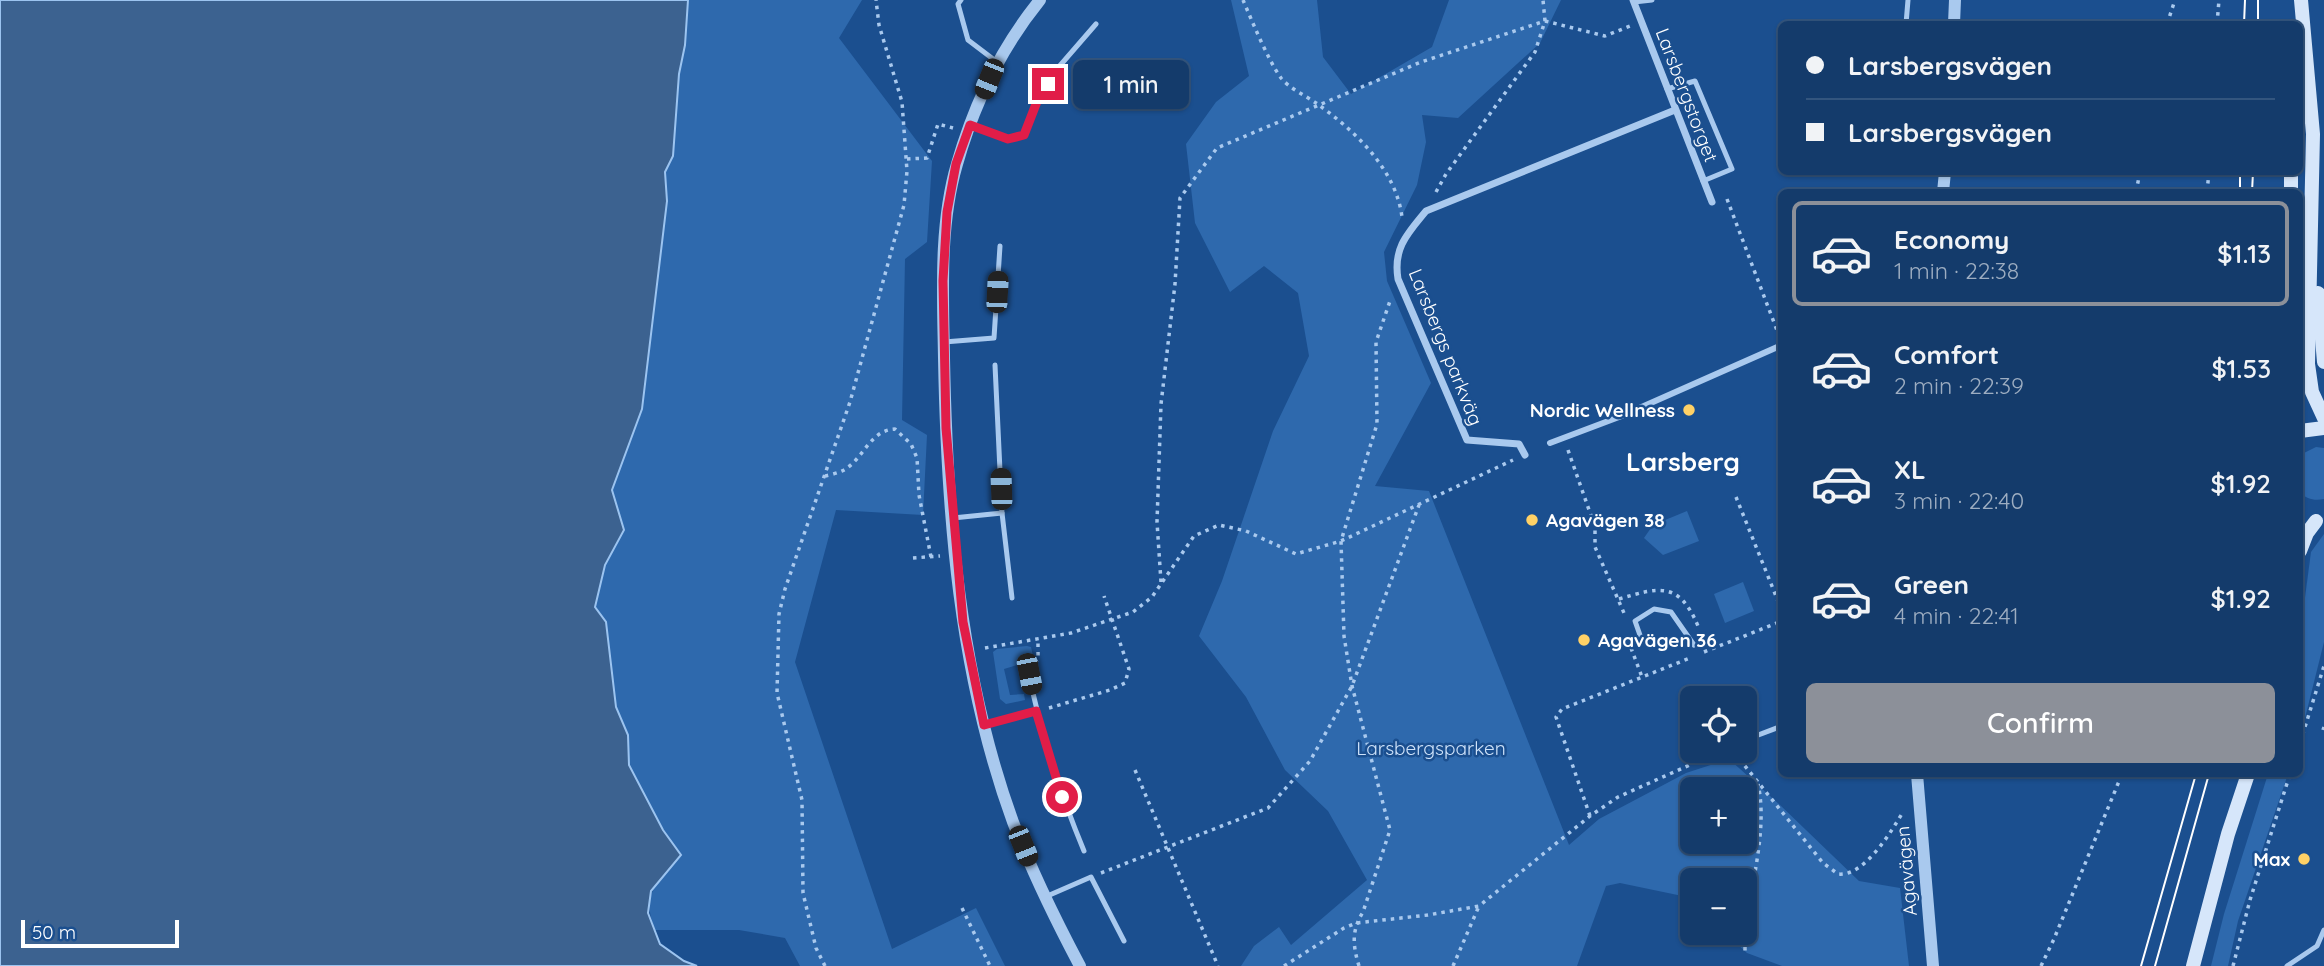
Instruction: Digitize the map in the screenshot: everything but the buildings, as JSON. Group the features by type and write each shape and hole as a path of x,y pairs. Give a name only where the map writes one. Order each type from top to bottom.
{"main road":[{"path":"2294,21 2295,0"},
{"path":"2301,0 2303,21"},
{"path":"2303,22 2313,134 2308,364 2312,392 2324,418"},
{"path":"2312,230 2324,362"},
{"path":"2303,431 2324,428"},
{"path":"2303,543 2307,533 2320,521"},
{"path":"2228,834 2238,777"},
{"path":"2193,966 2228,834 2247,777"}],"street":[{"path":"1040,0 997,62 956,164 947,212 943,281 946,428 963,622 984,725 1013,820 1044,897 1080,966"},
{"path":"1954,21 1955,0"},
{"name":"Larsbergstorget","path":"1633,1 1712,202"},
{"name":"Larsbergs parkväg","path":"1525,455 1519,444 1467,439 1398,279 1395,262 1404,236 1426,211 1675,110"},
{"path":"1550,443 1619,417 1778,347"},
{"name":"Agavägen","path":"1917,777 1933,966"}],"lane":[{"path":"1633,1 1652,0"},
{"path":"1906,21 1908,0"},
{"path":"959,1 968,40 997,62"},
{"path":"970,125 1008,139 1024,135 1038,99 1096,24"},
{"path":"1667,89 1695,81 1732,170 1703,181"},
{"path":"944,342 994,338 1000,246"},
{"path":"995,365 1002,513 1012,598"},
{"path":"952,518 1002,513"},
{"path":"1640,638 1635,621 1654,608 1671,612 1694,645"},
{"path":"1029,674 1036,711 1062,797 1084,851"},
{"path":"984,725 1036,711"},
{"path":"1757,735 1778,728"},
{"path":"1044,897 1091,877 1124,941"},
{"path":"2287,966 2318,946 2324,930"}],"path":[{"path":"825,966 816,948 803,893 802,800 777,692 779,614 785,589 850,402 904,205 907,159 902,102 879,25 876,0"},
{"path":"1242,0 1282,79 1320,106 1360,140 1384,169 1400,203 1404,236"},
{"path":"1426,211 1446,174 1535,52 1545,21 1544,0"},
{"path":"2168,21 2175,0"},
{"path":"2217,21 2218,0"},
{"path":"1161,584 1157,522 1161,404 1175,284 1180,198 1217,148 1421,62 1545,21 1605,36 1641,22"},
{"path":"907,159 927,158 940,123"},
{"path":"1359,966 1353,939 1356,923 1363,912 1390,830 1352,686 1344,636 1341,541 1377,424 1376,342 1398,279"},
{"path":"825,476 843,471 861,454 872,438 886,429 895,429 911,444 917,458 919,495 931,556"},
{"path":"1563,438 1595,527 1595,547 1625,619"},
{"path":"968,650 1072,633 1133,612 1152,597 1194,536 1219,525 1247,531 1296,554 1341,541 1525,455"},
{"path":"1736,497 1778,601"},
{"path":"1091,877 1268,807 1310,761 1352,686 1420,503"},
{"path":"913,558 956,554"},
{"path":"1036,711 1110,690 1125,683 1129,669 1104,596"},
{"path":"1590,816 1556,717 1562,709 1778,623"},
{"path":"1029,674 1038,659 1038,639"},
{"path":"1628,639 1642,677"},
{"path":"2303,733 2324,666"},
{"path":"1453,966 1479,906 1590,816 1618,797 1721,751 1731,753 1741,761 1823,863 1838,874 1853,872 1868,861 1906,807"},
{"path":"1135,769 1218,966"},
{"path":"2041,966 2121,777"},
{"path":"2233,966 2250,900 2289,777"},
{"path":"1754,868 1760,829 1758,782"},
{"path":"1286,965 1356,923 1479,906"},
{"path":"962,908 990,966"},
{"path":"1745,945 1745,951"},
{"path":"1286,965 1293,966"}],"green space":[{"path":"688,0 862,0 839,38 932,161 927,242 905,259 902,420 927,435 923,515 836,510 795,662 892,949 976,908 1005,966 800,966 785,938 739,930 655,930 650,906 654,888 681,855 663,830 629,765 628,735 616,707 606,622 595,607 605,565 624,530 612,490 642,409 667,201 665,172 673,156"},
{"name":"Larsbergsparken","path":"1231,0 1317,0 1323,57 1351,94 1432,47 1449,0 1561,0 1540,43 1458,118 1422,115 1426,142 1417,185 1384,252 1387,281 1431,383 1375,486 1429,491 1569,845 1599,819 1686,773 1717,763 1733,763 1749,777 1680,777 1680,854 1757,854 1757,784 1859,881 1900,888 1909,966 1782,966 1747,953 1738,945 1757,945 1757,868 1680,868 1680,896 1620,883 1606,886 1577,966 1241,966 1254,946 1279,927 1291,945 1367,880 1328,811 1285,770 1246,697 1199,636 1222,581 1273,431 1309,356 1298,293 1264,266 1230,292 1195,223 1186,144 1216,102 1249,76"},
{"path":"2316,447 2324,448 2324,499 2317,500 2303,495 2303,454"},
{"path":"1687,511 1699,541 1663,555 1644,538 1653,525"},
{"path":"2324,534 2324,642 2303,726 2303,616 2311,552"},
{"path":"1743,582 1754,611 1725,623 1714,594"},
{"path":"1031,647 1034,660 1004,669 1010,695 1024,694 1025,700 1006,704 1000,699 993,652 997,649"},
{"path":"2267,777 2287,777 2238,921 2228,966 2211,966 2224,914"}],"shaded area":[{"path":"0,0 688,0 673,156 665,172 667,201 642,409 612,490 624,530 605,565 595,607 606,622 616,707 628,735 629,765 663,830 681,855 651,891 648,913 660,944 684,961 697,966 0,966"}],"tram line":[{"path":"2244,21 2245,0"},
{"path":"2258,0 2258,21"},
{"path":"2240,175 2240,189"},
{"path":"2252,189 2253,175"},
{"path":"2141,966 2195,777"},
{"path":"2155,966 2208,777"}],"place":[{"name":"Nordic Wellness","path":"1689,410"},
{"name":"Agavägen 38","path":"1532,520"},
{"name":"Agavägen 36","path":"1584,640"},
{"name":"Max","path":"2304,859"}],"district":[{"name":"Larsberg","path":"1683,461"}],"route":[{"path":"1048,84 1038,99 1024,135 1008,139 970,125 956,164 947,212 943,281 946,428 952,518 963,622 984,725 1036,711 1062,797"}]}
